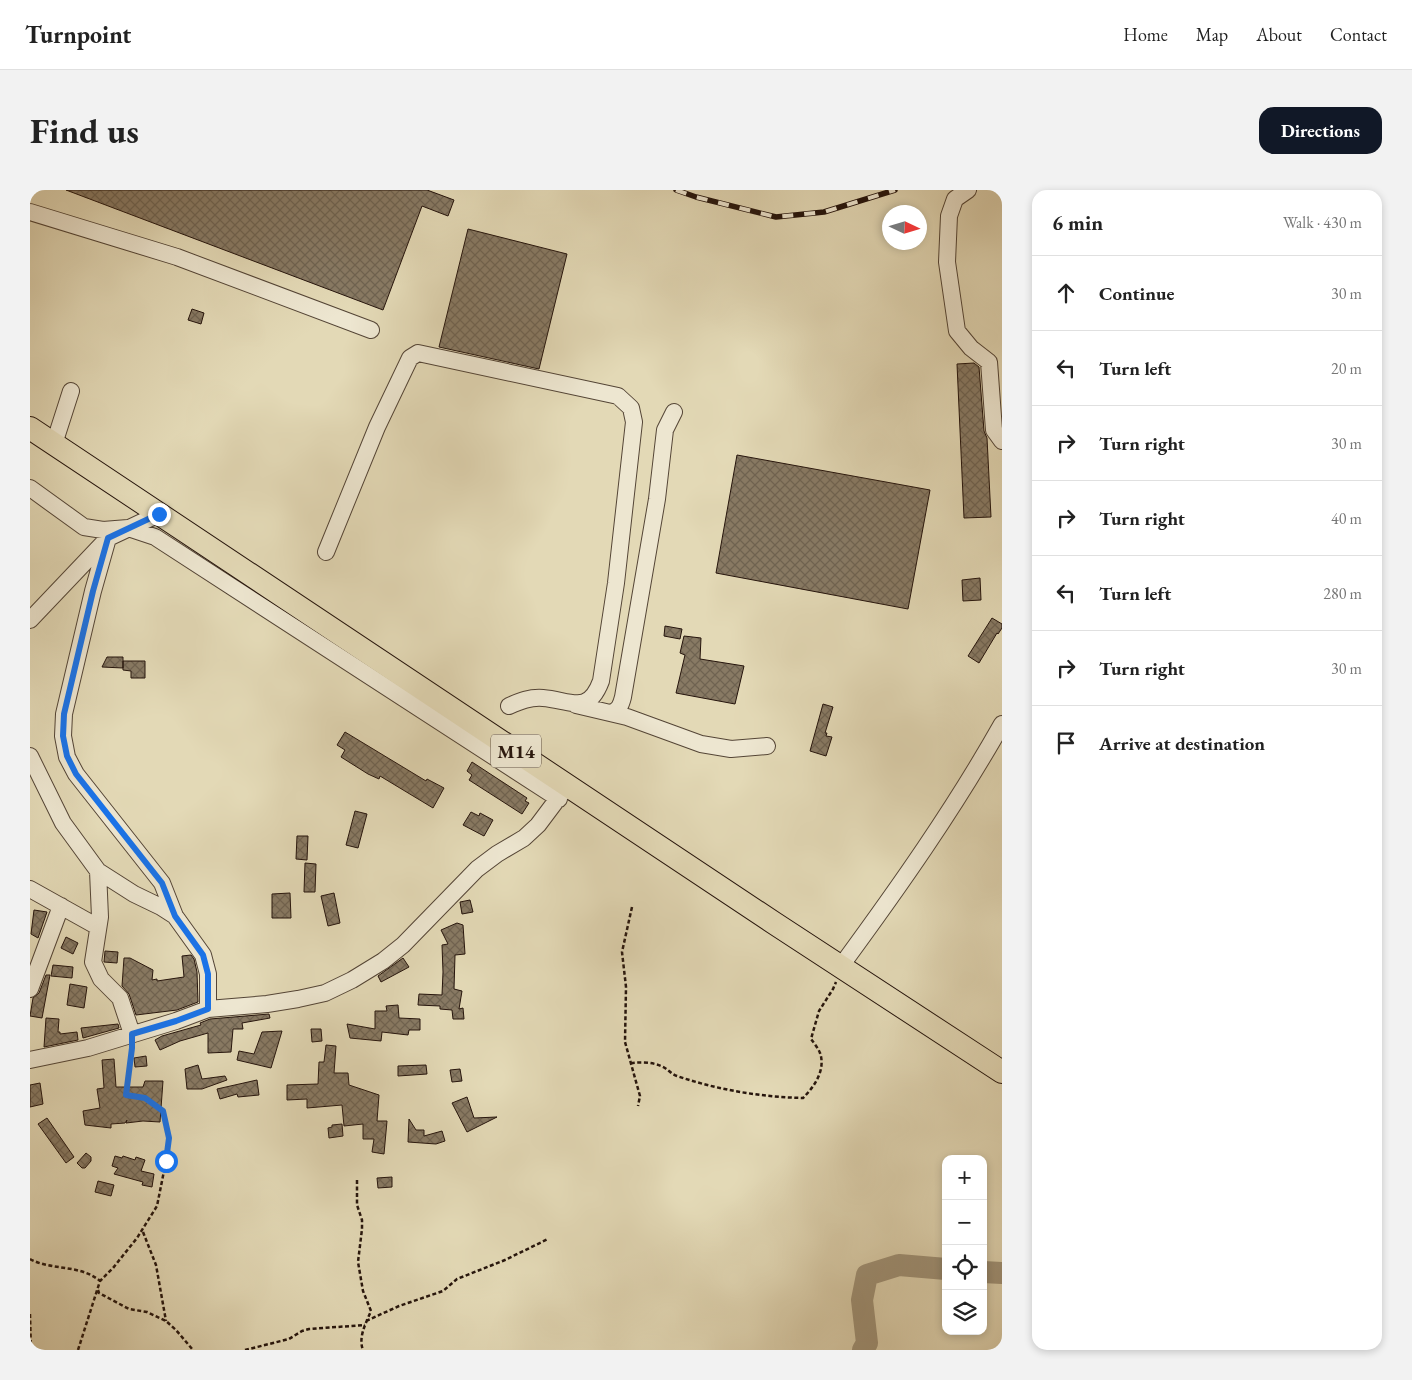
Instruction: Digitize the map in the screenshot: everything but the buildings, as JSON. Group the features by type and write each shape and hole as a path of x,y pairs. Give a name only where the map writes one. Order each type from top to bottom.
{"highway":[{"name":"M14","path":"30,428 159,514 563,792 774,923 1002,1072"}],"street":[{"path":"968,190 955,200 949,216 947,262 957,331 971,348 989,362 994,430 1002,441"},
{"path":"30,212 177,257 371,330"},
{"path":"326,552 377,427 410,358 418,353 618,396 631,408 634,422 616,583 600,681 596,693 587,702 576,705"},
{"path":"54,444 71,391"},
{"path":"610,713 617,711 623,697 657,499 665,430 674,412"},
{"path":"30,488 84,527 103,530 128,528 155,537 563,792 538,825 524,838 497,854 477,869 403,945 352,980 325,993 298,1000 208,1009 176,1021 88,1048 30,1058"},
{"path":"30,620 108,538 159,514"},
{"path":"108,538 93,591 64,714 63,736 67,756 76,774 162,883 175,916 203,955 208,974 208,1009"},
{"path":"509,706 531,698 544,698 627,717 701,744 731,748 767,746"},
{"path":"841,966 914,865 971,778 1002,724"},
{"path":"30,756 35,779 98,871 134,894 175,916"},
{"path":"98,871 100,917 93,962 101,979 120,998 132,1034"},
{"path":"30,889 98,927"},
{"path":"30,989 61,906"}],"path":[{"path":"632,907 622,952 626,987 624,1042 640,1096 638,1106"},
{"path":"631,1063 642,1062 662,1066 676,1076 734,1091 782,1098 803,1098 812,1089 820,1075 820,1055 811,1039 819,1011 833,989 841,966"},
{"path":"80,1349 100,1281 143,1230 157,1206 166,1161 169,1138 163,1111 145,1098 126,1095 132,1034"},
{"path":"357,1180 357,1205 362,1220 358,1262 363,1291 371,1311 361,1339 363,1350"},
{"path":"143,1230 143,1236 156,1265 166,1321"},
{"path":"245,1350 289,1339 309,1329 366,1323 399,1306 443,1292 457,1279 505,1260 548,1239"},
{"path":"30,1259 58,1268 87,1272 100,1281"},
{"path":"97,1289 129,1309 147,1312 166,1321 193,1350"},
{"path":"30,1314 31,1350"},
{"path":"265,1346 266,1350"}],"waterway":[{"path":"863,1350 867,1343 862,1300 867,1275 899,1265 942,1269"},
{"path":"987,1272 1002,1273"}],"railway":[{"path":"676,190 696,197 776,217 824,212 895,190"}],"route":[{"path":"159,514 108,538 93,591 64,714 63,736 67,756 76,774 162,883 175,916 203,955 208,974 208,1009 132,1034 126,1095 145,1098 163,1111 169,1138 166,1161"}]}
